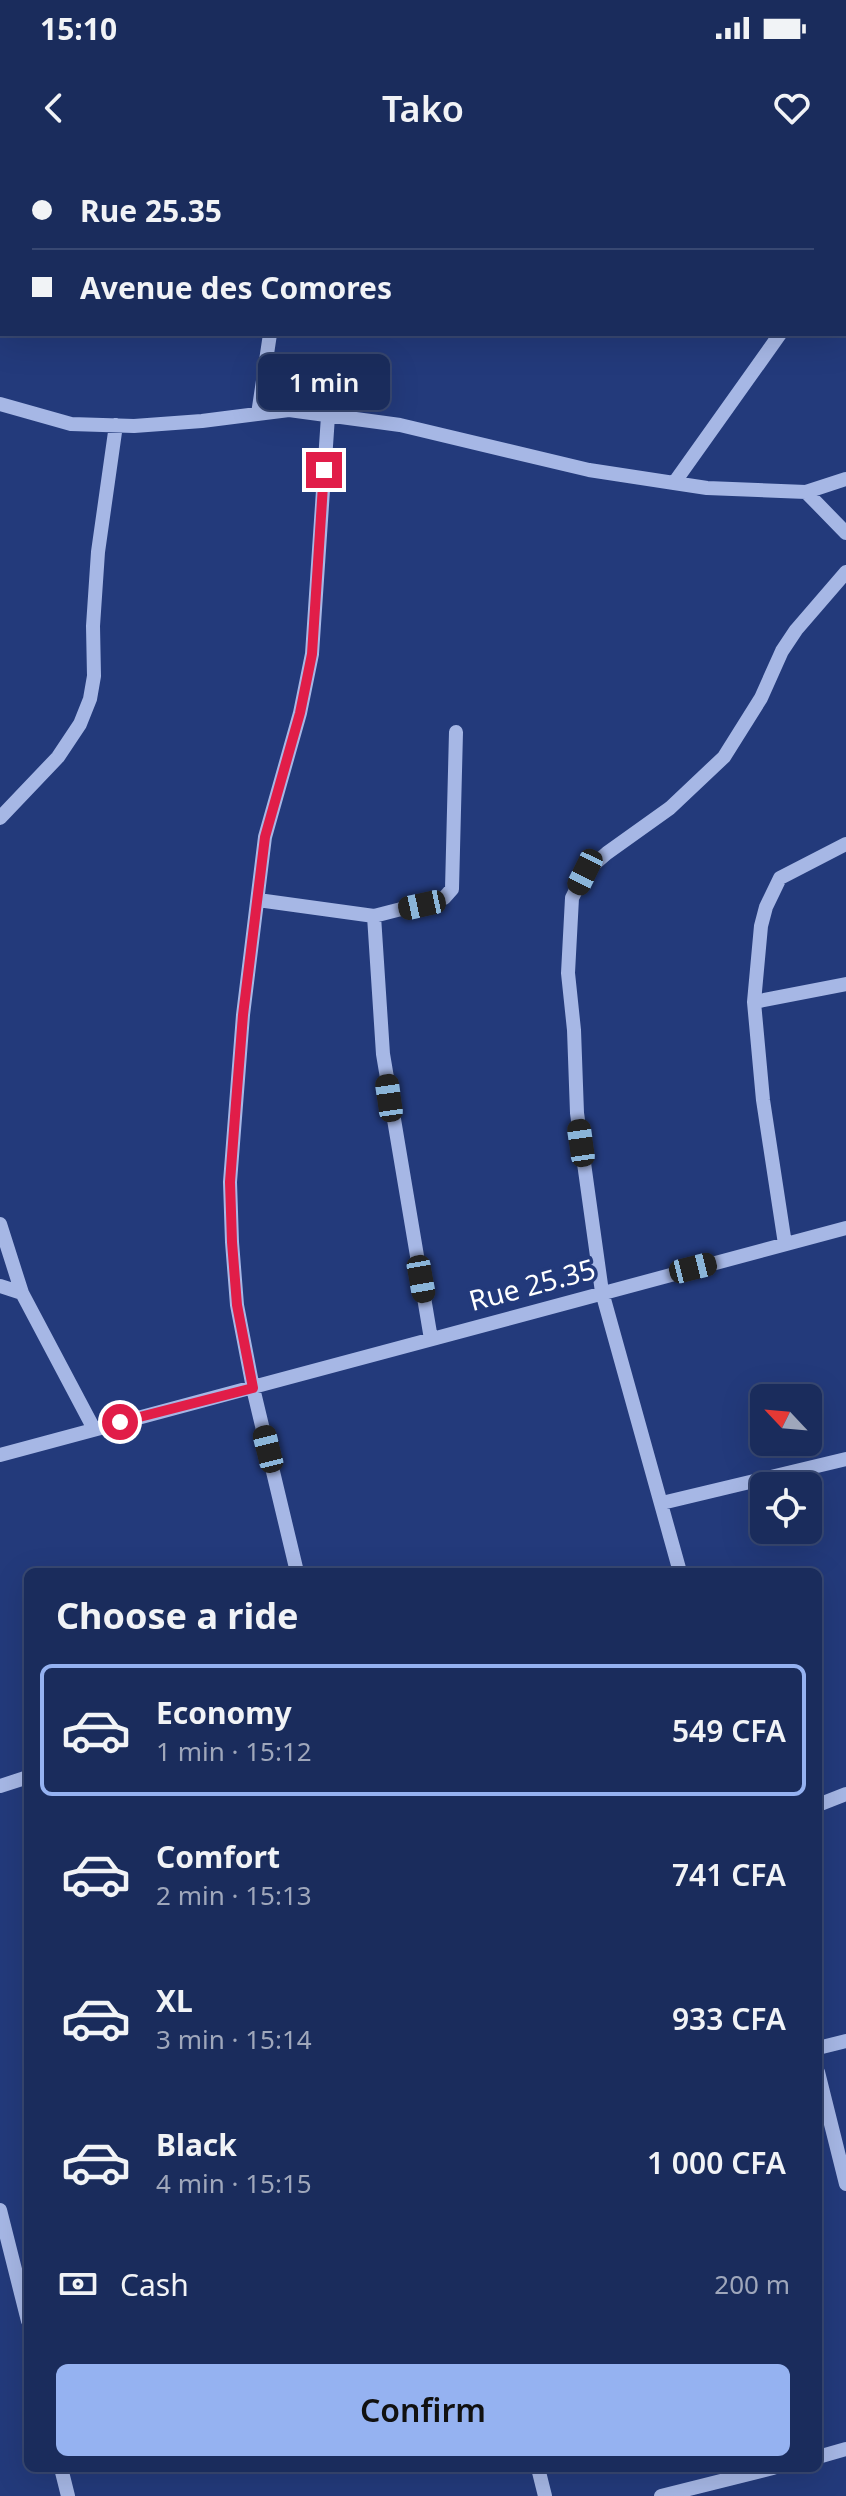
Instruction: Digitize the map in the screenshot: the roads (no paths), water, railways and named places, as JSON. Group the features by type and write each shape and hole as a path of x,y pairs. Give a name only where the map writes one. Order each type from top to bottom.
{"street":[{"path":"258,414 270,336"},
{"path":"674,483 779,336"},
{"path":"0,404 71,424 116,425 202,421 289,410 400,425 589,470 707,488 806,492 846,479"},
{"path":"296,1568 253,1388 237,1305 230,1182 243,1015 265,837 300,713 312,654 328,416"},
{"path":"0,818 58,757 80,724 90,699 94,676 93,626 98,552 116,425"},
{"path":"806,492 846,533"},
{"path":"679,1568 602,1292 577,1113 568,973 572,898 585,872 670,808 724,757 761,698 782,651 815,605 846,572"},
{"path":"258,900 374,916 444,898 452,889 456,732"},
{"path":"785,1244 763,1100 754,1002 761,926 780,878 846,844"},
{"path":"374,916 387,1083 431,1339"},
{"path":"754,1002 846,984"},
{"path":"0,1224 22,1293 94,1429"},
{"name":"Rue 25.35","path":"0,1455 846,1228"},
{"path":"0,1286 22,1293"},
{"path":"662,1503 846,1459"},
{"path":"0,1786 24,1778"},
{"path":"822,1803 846,1794"},
{"path":"822,2047 846,2041"},
{"path":"822,2088 846,2184"},
{"path":"0,2210 24,2294"},
{"path":"822,2456 846,2449"},
{"path":"62,2472 68,2496"},
{"path":"539,2472 545,2496"},
{"path":"661,2496 757,2472"}]}
